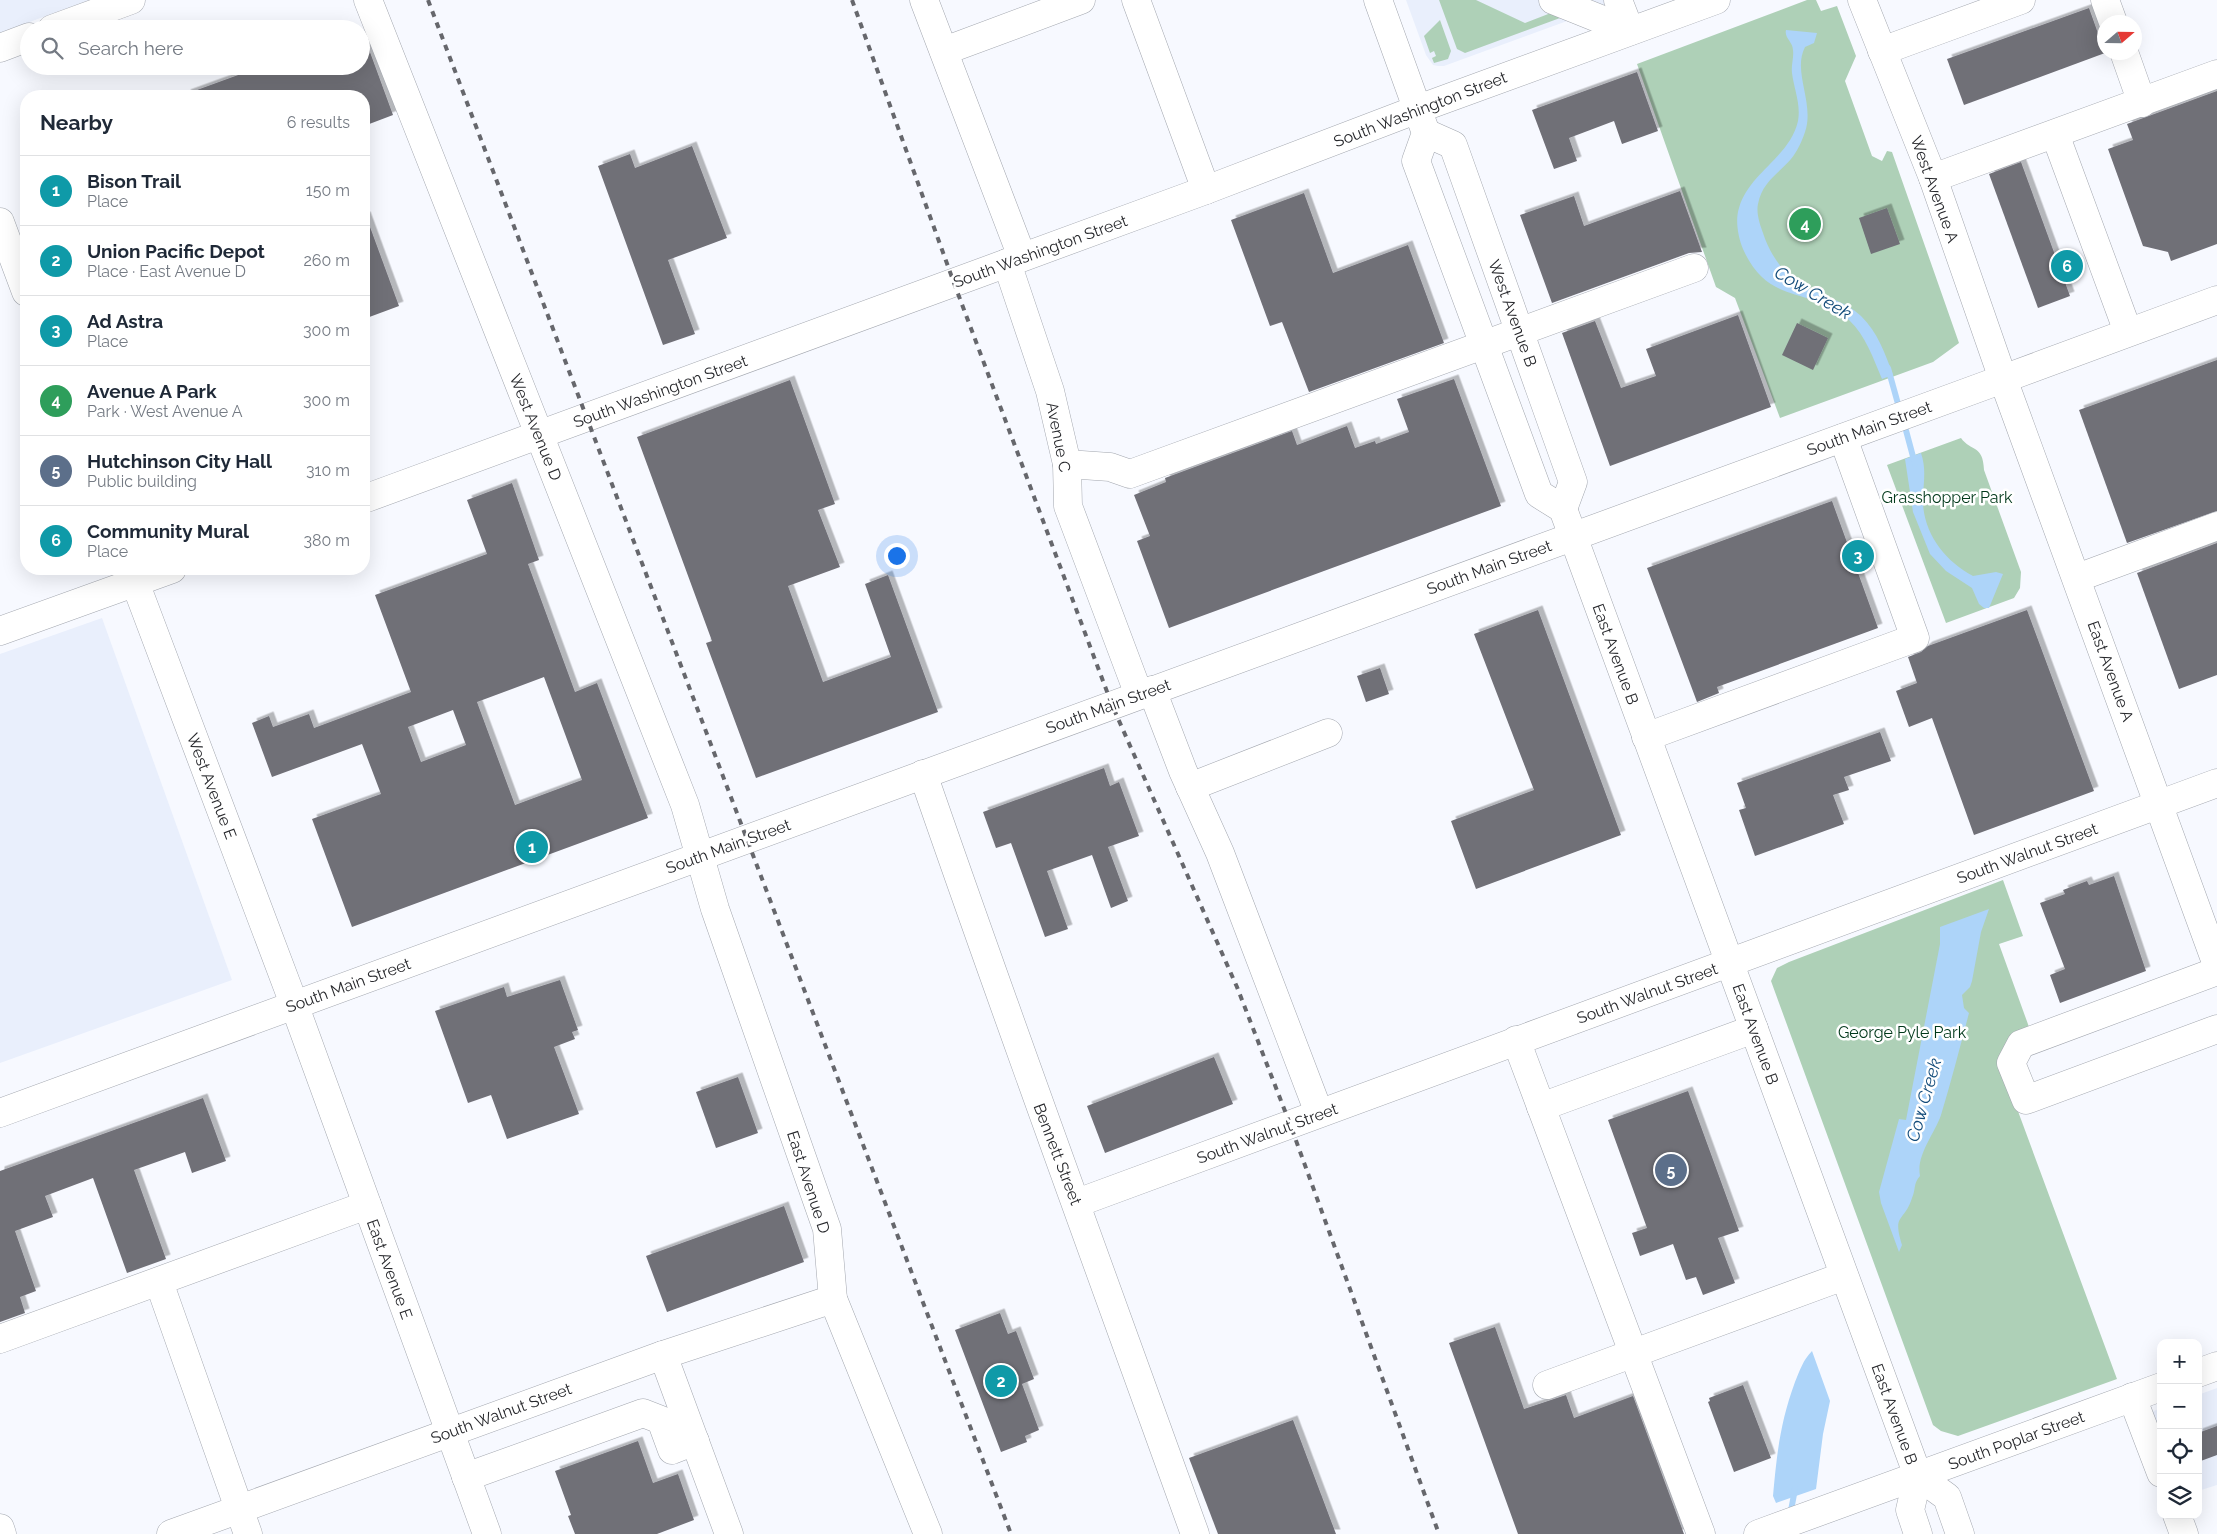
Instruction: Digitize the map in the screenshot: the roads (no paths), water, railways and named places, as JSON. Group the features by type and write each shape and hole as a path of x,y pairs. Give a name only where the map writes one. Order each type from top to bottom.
{"street":[{"path":"77,20 131,0"},
{"name":"West Avenue D","path":"368,0 685,805 700,856"},
{"name":"Avenue C","path":"924,0 944,51 1014,260 1050,391 1067,464 1068,506 1145,692 1220,853 1319,1113"},
{"path":"944,51 1081,0"},
{"path":"1136,0 1206,190"},
{"path":"1378,0 1422,121 1416,160 1483,346 1539,494 1563,509 1574,536"},
{"path":"1553,0 1630,32"},
{"path":"1618,0 1630,32"},
{"name":"South Washington Street","path":"370,497 1206,190 1422,121 1630,32 1716,0"},
{"name":"West Avenue A","path":"1862,0 1933,178 2003,379"},
{"path":"1882,51 1959,11 2021,0"},
{"path":"2105,0 2110,15"},
{"path":"0,48 20,41"},
{"path":"2127,60 2142,102"},
{"path":"1933,178 2217,74"},
{"name":"West Avenue B","path":"1422,121 1453,146 1573,482 1563,509"},
{"path":"2055,134 2128,332"},
{"path":"0,222 20,276"},
{"path":"1067,464 1110,467 1130,474 1694,268"},
{"name":"South Main Street","path":"0,1113 2217,300"},
{"name":"East Avenue A","path":"2003,379 2217,964"},
{"path":"1646,737 1915,638 1843,438"},
{"path":"2077,578 2217,526"},
{"name":"East Avenue B","path":"1574,536 1918,1476 1910,1510 1918,1534"},
{"path":"0,631 133,575"},
{"name":"West Avenue E","path":"133,575 294,1004"},
{"path":"1190,787 1328,733"},
{"name":"Bennett Street","path":"922,774 1008,1020 1195,1534"},
{"name":"South Walnut Street","path":"1076,1203 2217,783"},
{"name":"East Avenue D","path":"700,856 715,909 827,1229 833,1299 928,1534"},
{"path":"2217,971 2021,1044 2011,1062 2026,1100 2217,1029"},
{"name":"East Avenue E","path":"294,1004 487,1534"},
{"path":"1541,1107 1754,1029"},
{"path":"1516,1040 1700,1534"},
{"path":"0,1339 367,1205"},
{"path":"1547,1385 1844,1276"},
{"path":"159,1282 244,1522"},
{"name":"South Walnut Street","path":"171,1534 244,1522 449,1432 663,1355 833,1299"},
{"path":"663,1355 729,1534"},
{"path":"2202,1372 2217,1366"},
{"name":"South Poplar Street","path":"1764,1532 2157,1388"},
{"path":"2132,1397 2157,1463"},
{"path":"466,1477 643,1413 660,1420 672,1450 695,1442"},
{"name":"East Avenue B","path":"1918,1476 1947,1497 1960,1534"},
{"path":"2178,1519 2184,1534"},
{"path":"0,1528 2,1534"}],"water":[{"path":"1786,30 1817,33 1814,43 1805,47 1802,57 1801,67 1807,121 1804,135 1795,153 1771,179 1760,196 1758,215 1760,223 1774,257 1790,276 1811,290 1848,306 1861,316 1872,329 1893,375 1882,379 1865,340 1849,320 1821,303 1793,294 1766,280 1754,268 1743,249 1740,239 1737,218 1744,196 1751,185 1787,145 1794,134 1798,121 1798,103 1792,73 1793,50 1786,35"},
{"path":"1921,453 1924,469 1923,508 1930,532 1936,543 1952,562 1973,576 1996,572 2003,574 1989,608 1984,608 1979,604 1972,588 1946,571 1930,554 1913,512 1905,459"},
{"path":"1989,909 1981,932 1972,981 1970,987 1962,995 1964,1008 1969,1013 1945,1103 1938,1123 1923,1153 1919,1168 1920,1176 1916,1182 1909,1206 1900,1219 1898,1228 1902,1245 1899,1252 1881,1203 1879,1192 1899,1119 1906,1120 1940,944 1940,927"},
{"path":"1812,1351 1830,1401 1823,1434 1816,1489 1776,1503 1773,1496 1783,1425 1795,1382 1804,1362"}],"waterway":[{"name":"Cow Creek","path":"1888,368 1900,411"},
{"name":"Cow Creek","path":"1904,423 1915,464"},
{"name":"Cow Creek","path":"1790,1516 1795,1489"}],"railway":[{"path":"428,0 1011,1534"},
{"path":"852,0 954,283 1112,705 1237,987 1290,1124 1439,1534"}],"place":[{"name":"Avenue A Park","path":"1805,224"},
{"name":"Community Mural","path":"2067,266"},
{"name":"Ad Astra","path":"1858,556"},
{"name":"Bison Trail","path":"532,847"},
{"name":"Hutchinson City Hall","path":"1671,1170"},
{"name":"Union Pacific Depot","path":"1001,1381"}],"park label":[{"name":"Grasshopper Park","path":"1947,497"},
{"name":"George Pyle Park","path":"1902,1032"}]}
